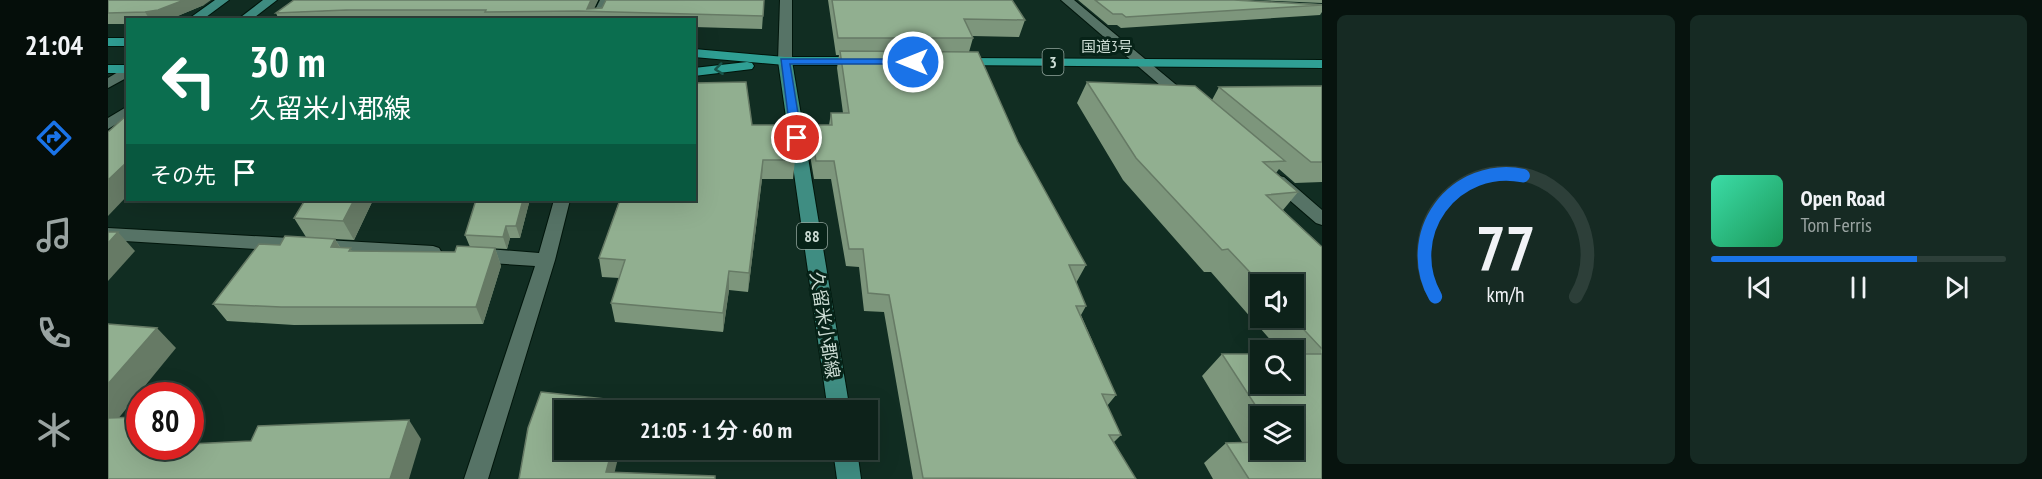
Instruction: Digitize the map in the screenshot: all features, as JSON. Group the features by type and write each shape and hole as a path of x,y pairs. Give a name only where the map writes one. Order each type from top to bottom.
{"highway":[{"path":"108,42 126,42"},
{"path":"696,53 784,61 880,61"},
{"path":"696,72 784,61"},
{"name":"国道3号","path":"939,62 1322,64"},
{"path":"108,69 126,69"}],"main road":[{"path":"196,18 223,0"},
{"path":"246,18 271,0"},
{"name":"久留米小郡線","path":"784,61 837,400"},
{"path":"846,460 849,479"}],"street":[{"path":"597,18 606,0"},
{"path":"784,61 786,0"},
{"path":"1067,0 1199,111"},
{"path":"108,84 126,70"},
{"path":"108,125 126,112"},
{"path":"1269,173 1322,219"},
{"path":"476,479 546,260 562,201"},
{"path":"108,234 546,260"}],"building":[{"path":"108,0 184,0 158,10 108,13"},
{"path":"294,0 591,0 587,9 602,8 606,0 764,0 763,16 578,11 485,12 486,10 346,10 276,13"},
{"path":"832,0 1012,0 1025,20 964,19 973,38 838,38"},
{"path":"1095,0 1234,0 1322,5 1126,17 1122,14 1113,14"},
{"path":"840,51 978,52 1018,142 1086,265 1069,265 1086,306 1076,306 1116,395 1102,394 1121,435 1109,435 1136,479 923,478 889,295 868,293 863,249 849,249 834,161 816,161 810,125 832,125 831,113 849,113"},
{"path":"746,82 752,125 789,125 795,160 763,160 749,273 729,271 723,313 611,303 625,260 599,258 620,201 696,201 696,83"},
{"path":"1087,82 1195,86 1285,161 1263,162 1298,192 1266,195 1322,247 1322,349 1302,328 1304,274 1252,274 1228,249 1222,250 1136,158"},
{"path":"1322,86 1322,162 1311,162 1219,87"},
{"path":"126,116 126,163 108,180 108,132"},
{"path":"304,201 353,201 343,221 294,218"},
{"path":"476,201 523,201 516,226 506,226 503,237 465,235"},
{"path":"108,232 118,232 108,243"},
{"path":"285,236 335,239 331,247 351,248 349,251 455,252 457,246 495,248 476,307 281,307 213,304 259,244 280,245"},
{"path":"108,324 157,328 108,384"},
{"path":"1222,354 1250,354 1250,394 1304,394 1304,354 1322,354 1322,479 1249,479 1226,443 1250,442 1250,460 1304,460 1304,406 1256,406"},
{"path":"541,392 614,400 554,400 554,460 609,460 606,472 715,476 715,479 519,479 528,428"},
{"path":"126,417 126,460 204,460 204,443 251,441 258,426 409,420 390,479 108,479 108,418"}],"route":[{"path":"797,138 784,61 913,62"}]}
